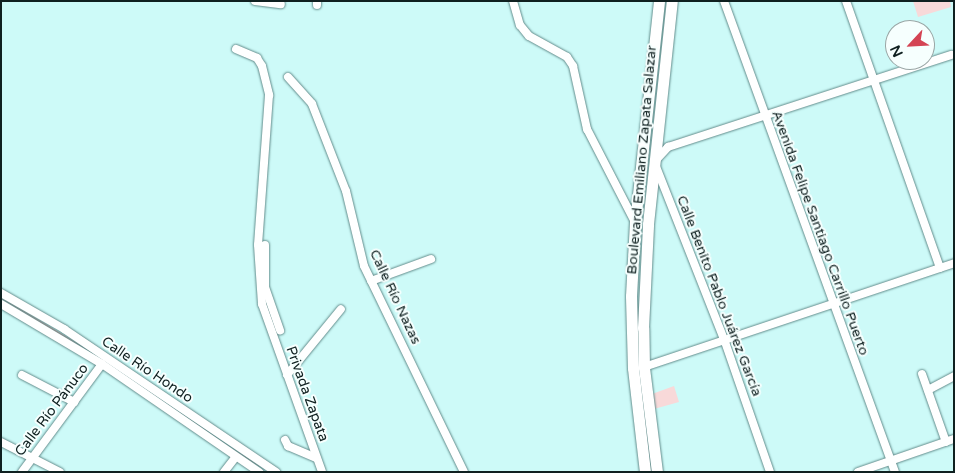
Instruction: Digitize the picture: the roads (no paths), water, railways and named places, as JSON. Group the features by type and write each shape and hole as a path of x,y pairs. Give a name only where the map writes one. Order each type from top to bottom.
{"main road":[{"name":"Boulevard Emiliano Zapata Salazar","path":"644,472 633,368 631,296 635,222 659,1"},
{"name":"Boulevard Emiliano Zapata Salazar","path":"657,472 644,367 648,224 672,1"},
{"path":"642,169 654,167"}],"street":[{"path":"255,1 280,4"},
{"path":"513,1 520,25 529,36 567,57 573,66 587,129 635,222"},
{"name":"Avenida Felipe Santiago Carrillo Puerto","path":"724,1 831,302 895,472"},
{"path":"846,1 940,268"},
{"name":"Privada Zapata","path":"236,49 257,58 268,83 258,245 259,284 268,325 322,472"},
{"path":"654,167 668,147 873,82 951,55"},
{"name":"Calle Río Nazas","path":"288,77 312,104 346,191 364,266 464,472"},
{"name":"Calle Benito Pablo Juárez García","path":"645,130 651,141 654,167 724,339 770,472"},
{"path":"265,245 266,287 280,330"},
{"path":"371,281 431,259"},
{"path":"644,367 831,302 954,263"},
{"name":"Calle Río Hondo","path":"1,293 64,329 276,472"},
{"name":"Calle Río Hondo","path":"1,304 102,364 236,458 259,472"},
{"path":"287,375 341,309"},
{"path":"268,325 275,317"},
{"name":"Calle Río Pánuco","path":"22,472 102,364"},
{"path":"858,472 950,440 922,374"},
{"path":"22,375 74,402"},
{"path":"928,390 954,376"},
{"path":"285,440 288,446 316,458"},
{"path":"1,442 60,472"},
{"path":"224,472 236,458"}],"waterway":[{"path":"1,298 95,355"},
{"path":"126,376 207,431"},
{"path":"233,450 261,466"}]}
